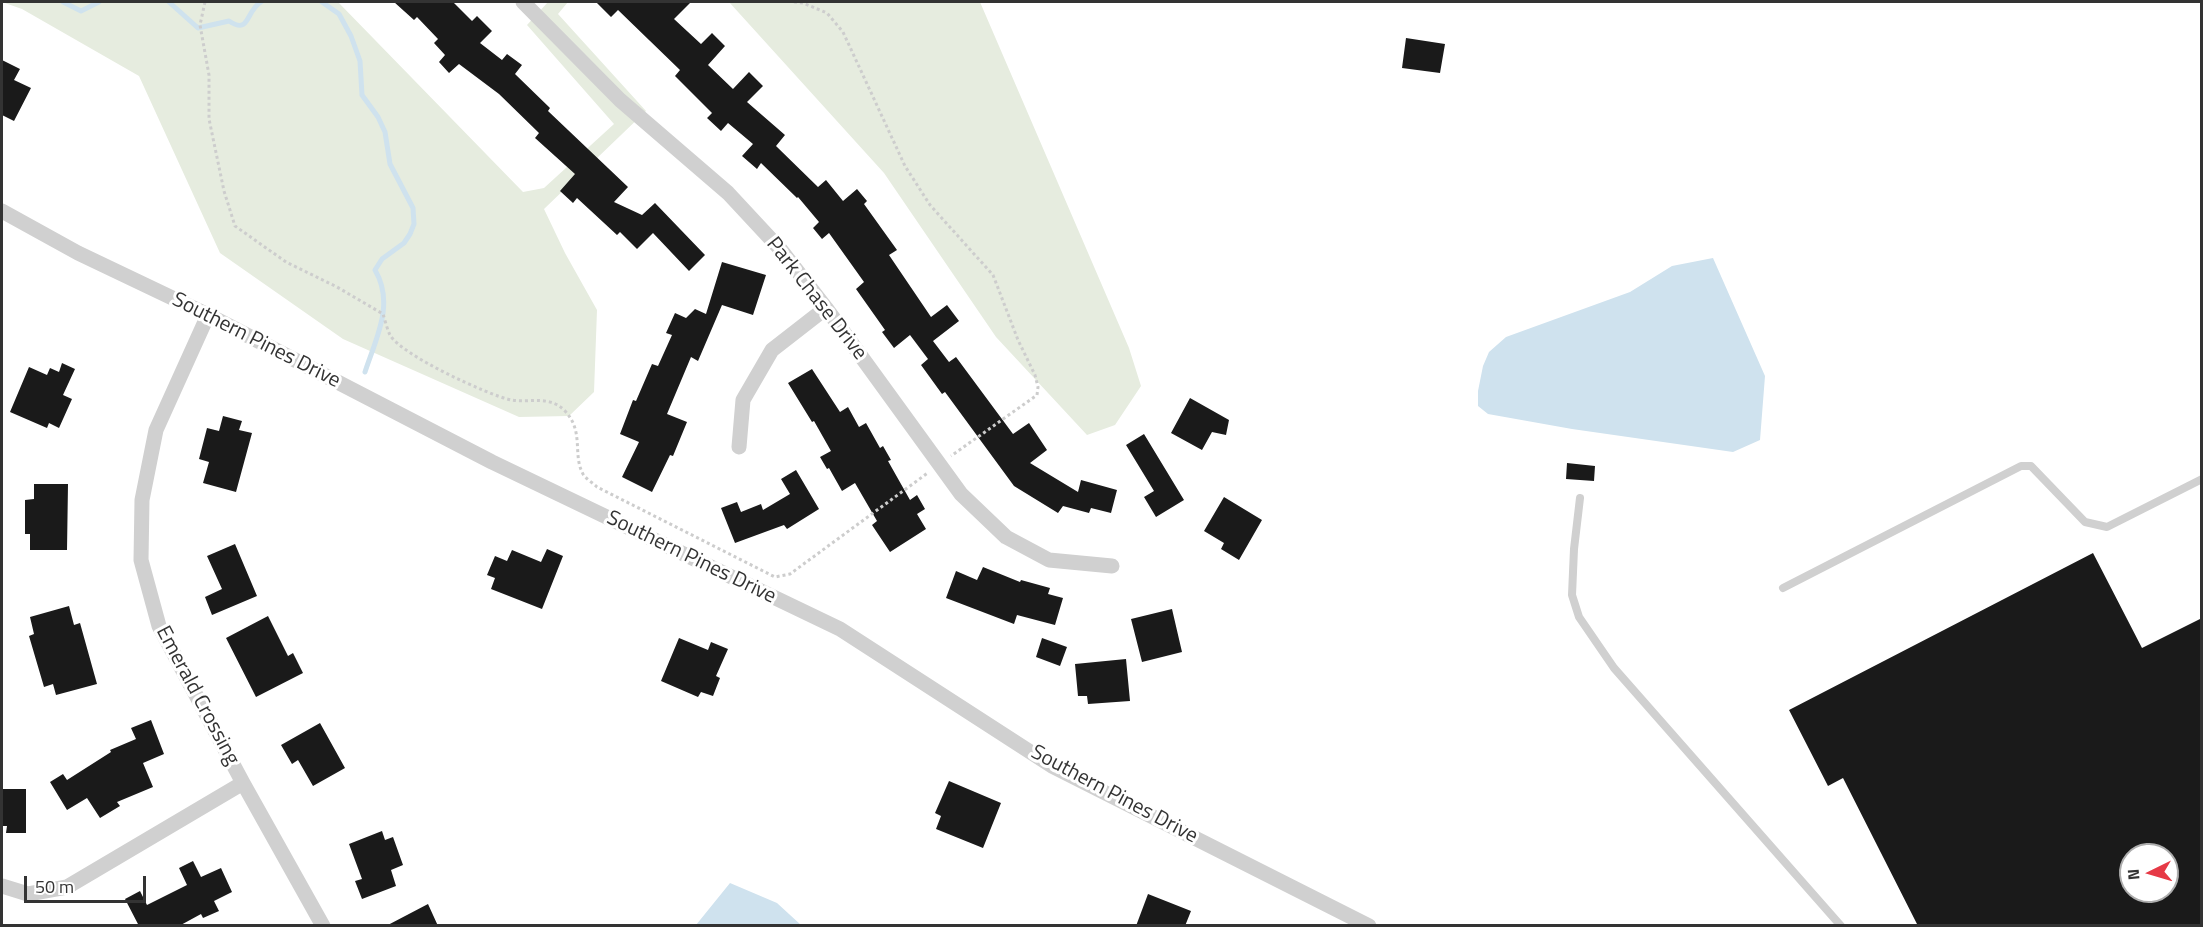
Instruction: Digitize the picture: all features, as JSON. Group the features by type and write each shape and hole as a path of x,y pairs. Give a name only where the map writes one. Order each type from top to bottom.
{"street":[{"name":"Park Chase Drive","path":"523,2 620,100 728,193 781,250 961,494 1006,537 1049,560 1112,566"},
{"name":"Southern Pines Drive","path":"2,212 78,253 208,315 492,462 840,629 1052,766 1369,926"},
{"path":"739,447 743,400 772,350 826,308"},
{"name":"Emerald Crossing","path":"208,315 156,430 142,500 141,560 159,626 323,926"},
{"path":"2,886 28,894 66,887 243,783"}],"lane":[{"path":"1783,588 2021,466 2031,466 2085,522 2107,527 2202,479"},
{"path":"1580,498 1572,595 1579,617 1614,668 1841,926"}],"path":[{"path":"206,2 200,25 209,75 209,119 224,191 235,226 286,262 337,287 383,314 390,336 401,346 432,364 491,395 514,400 549,401 563,409 576,427 583,475 597,487 775,577 790,574 1036,395 1038,387 993,275 930,206 905,166 843,32 827,13 803,3 794,2"}],"shaded area":[{"path":"2,2 338,2 523,192 544,188 614,124 527,25 548,2 568,2 558,14 646,111 544,209 565,253 597,310 594,392 569,416 519,417 343,339 220,253 139,76 22,9"},
{"path":"729,2 980,2 1129,348 1141,386 1115,425 1087,435 996,337 884,173"}],"water":[{"path":"1713,258 1765,376 1760,440 1733,452 1572,429 1488,414 1478,406 1478,391 1483,366 1489,352 1506,337 1630,292 1672,266"},
{"path":"730,883 777,903 801,925 696,925"}],"building":[{"path":"394,2 453,2 472,21 477,16 492,31 480,43 502,60 507,54 522,65 515,74 550,108 548,111 628,187 614,202 642,215 655,203 705,255 689,271 653,233 637,249 620,232 617,235 577,198 573,203 560,191 575,174 535,138 539,133 499,94 459,64 449,73 439,62 445,55 434,43 438,39 417,17 414,20"},
{"path":"596,2 691,2 674,19 701,44 712,33 725,46 708,65 733,89 749,72 763,86 747,102 785,135 776,146 818,187 826,180 843,201 857,189 867,201 864,204 897,250 889,255 931,317 947,305 959,321 933,341 949,362 956,357 1013,434 1029,423 1047,450 1030,463 1078,492 1081,480 1117,490 1111,513 1091,508 1089,513 1063,506 1058,513 1014,486 945,392 942,394 921,365 928,359 910,335 894,348 882,332 885,330 856,289 864,282 829,233 822,239 813,228 819,222 798,197 761,163 757,169 742,156 753,144 728,123 721,131 707,118 712,113 675,76 680,70 618,10 611,17"},
{"path":"1406,38 1445,44 1440,73 1402,68"},
{"path":"2,60 20,69 14,80 31,88 14,121 2,115"},
{"path":"722,262 766,275 753,315 722,305 698,361 691,357 667,414 687,422 673,456 670,455 652,492 622,477 639,442 620,434 633,400 636,401 652,364 658,366 672,335 666,333 675,313 686,318 695,309 706,314"},
{"path":"62,363 75,369 63,395 72,399 59,428 49,423 47,428 10,412 29,367 47,375 50,368 59,372"},
{"path":"812,369 840,412 848,407 859,427 866,423 880,448 883,446 891,460 888,461 910,500 917,495 925,509 917,514 926,529 890,552 872,525 877,521 855,483 842,491 829,468 827,469 820,457 831,451 788,383"},
{"path":"1190,398 1229,420 1226,435 1212,432 1202,450 1171,433"},
{"path":"223,416 242,421 239,430 252,433 236,492 203,483 209,462 199,459 207,428 219,431"},
{"path":"1144,434 1184,500 1156,517 1144,497 1154,491 1126,445"},
{"path":"1567,463 1595,466 1594,481 1566,479"},
{"path":"796,470 819,509 787,529 784,525 735,543 721,508 737,502 741,512 761,504 763,510 790,494 781,479"},
{"path":"34,484 68,484 67,550 30,550 30,534 25,534 25,500 34,499"},
{"path":"1224,497 1262,520 1239,560 1221,549 1224,543 1204,531"},
{"path":"235,544 257,596 212,615 205,597 222,589 207,556"},
{"path":"547,549 563,556 542,609 491,589 495,578 487,575 495,556 507,561 512,550 541,562"},
{"path":"2093,553 2142,648 2202,618 2202,926 1918,926 1843,778 1828,786 1789,710"},
{"path":"983,567 1020,582 1021,580 1050,588 1048,594 1063,598 1055,625 1017,615 1014,624 946,598 956,571 977,580"},
{"path":"69,606 74,625 80,623 97,684 56,695 53,684 44,687 29,636 34,634 30,617"},
{"path":"1172,609 1182,652 1142,662 1131,619"},
{"path":"268,616 288,656 293,653 303,673 256,697 226,638"},
{"path":"679,638 708,650 711,642 728,649 716,676 720,678 713,696 701,692 698,697 661,681"},
{"path":"1042,638 1067,647 1060,666 1036,657"},
{"path":"1126,659 1130,701 1088,704 1087,696 1078,696 1075,664"},
{"path":"151,720 164,754 143,763 153,787 117,802 120,806 100,818 87,798 67,810 50,782 63,774 67,780 111,752 110,750 136,739 131,728"},
{"path":"320,723 345,768 313,786 298,760 292,764 281,745"},
{"path":"949,781 1001,803 983,848 936,829 941,816 935,813"},
{"path":"2,789 26,789 26,833 6,833 7,826 2,826"},
{"path":"382,831 385,840 393,837 403,865 391,870 396,886 362,899 355,881 362,879 349,844"},
{"path":"193,861 201,877 221,868 232,892 214,901 219,911 203,918 201,914 179,926 139,926 125,899 140,891 147,905 187,885 179,868"},
{"path":"1148,894 1191,911 1185,926 1136,926"},
{"path":"428,904 438,926 386,926"}],"waterway":[{"path":"63,2 81,11 99,2"},
{"path":"169,2 198,28 229,21 236,25 244,24 261,2"},
{"path":"322,2 339,14 351,36 360,61 362,95 378,117 385,132 390,164 413,208 414,224 410,234 404,243 382,259 375,270 381,283 384,308 365,372"}]}
